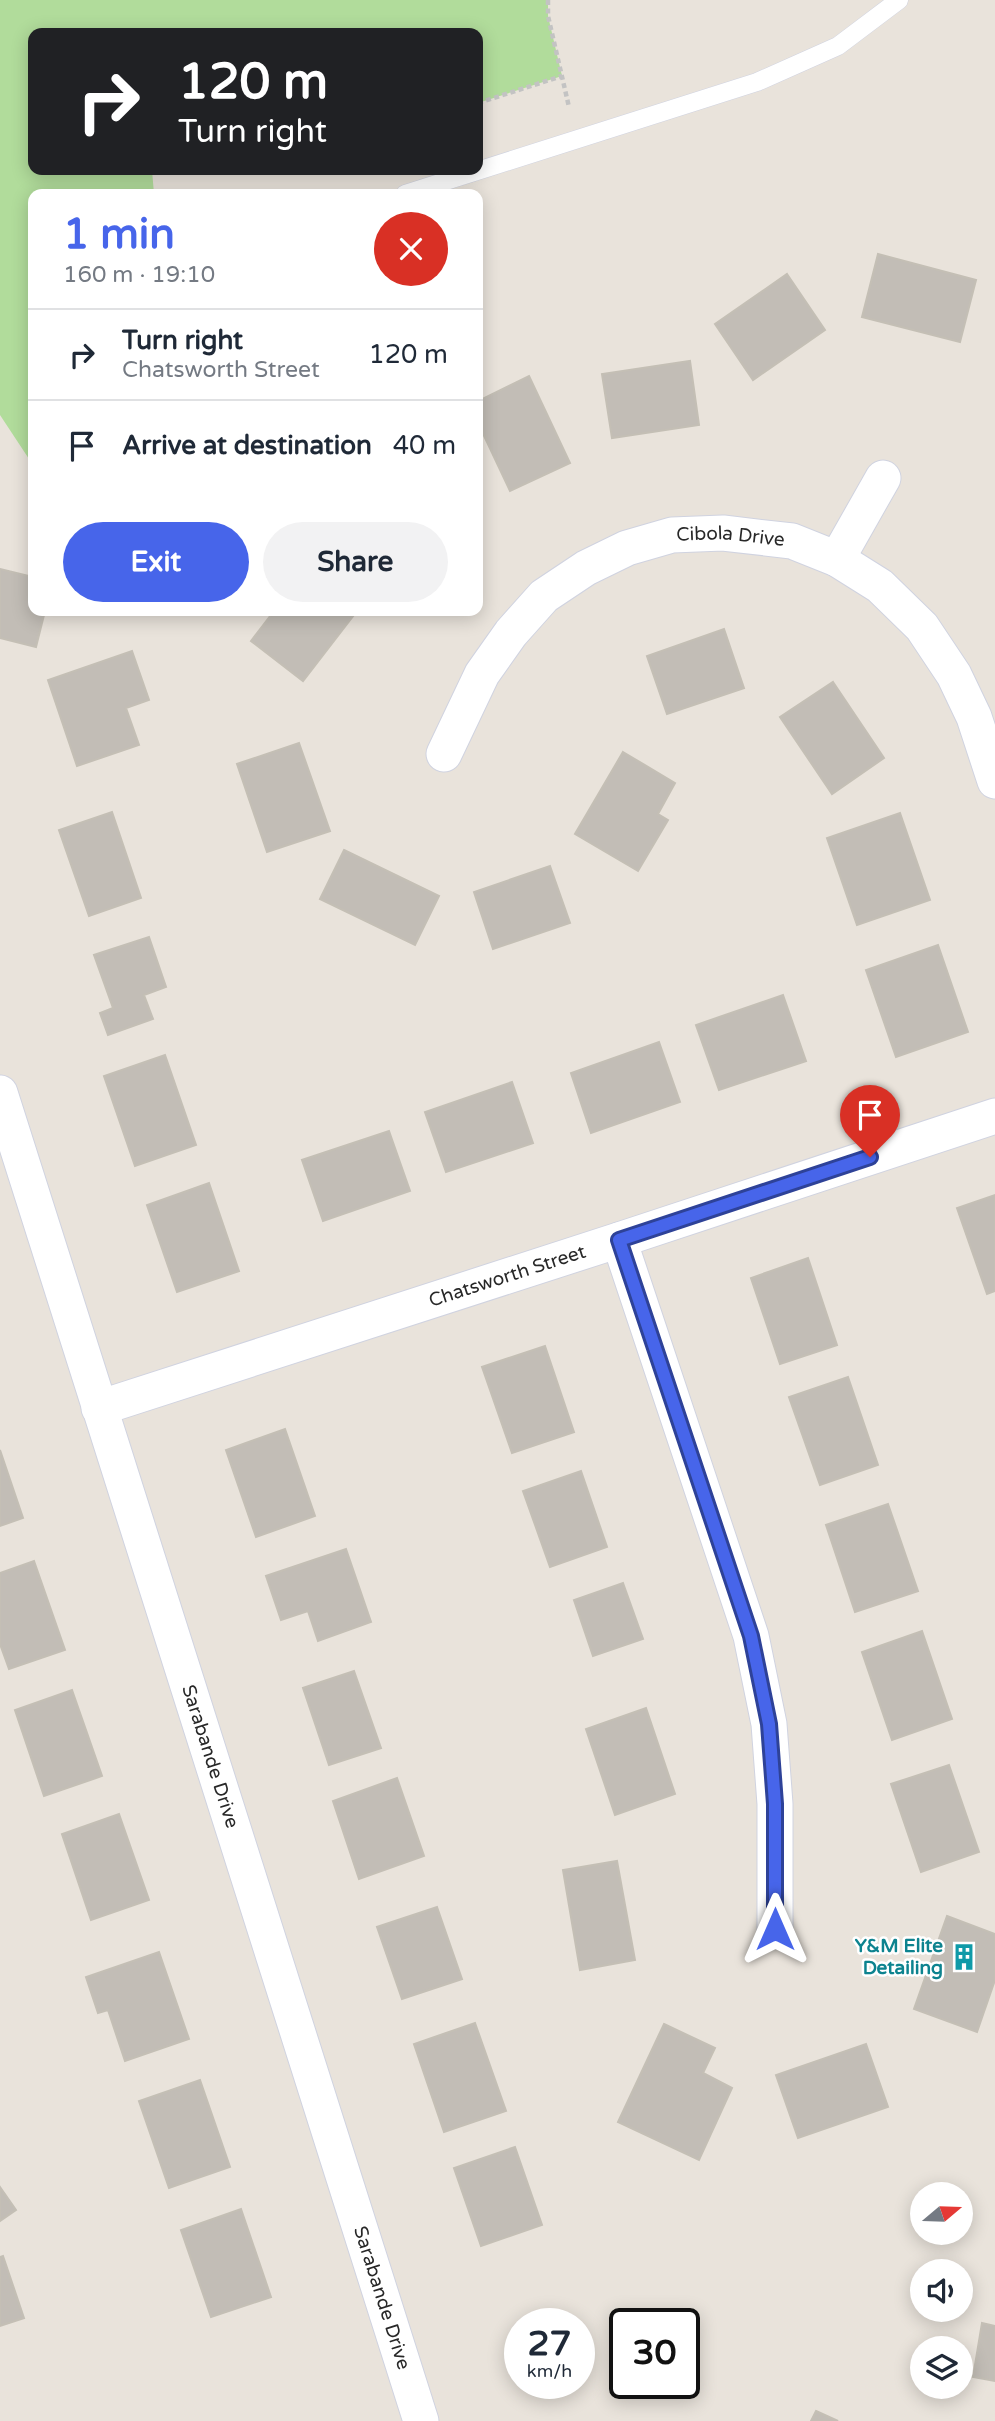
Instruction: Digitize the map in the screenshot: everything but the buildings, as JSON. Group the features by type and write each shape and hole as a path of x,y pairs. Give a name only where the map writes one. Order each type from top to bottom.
{"street":[{"path":"837,559 883,478"},
{"name":"Cibola Drive","path":"444,754 482,674 511,633 544,596 586,568 627,548 672,536 723,533 792,541 837,559 880,586 922,627 954,675 974,717 995,780"},
{"name":"Sarabande Drive","path":"0,1093 421,2421"},
{"name":"Chatsworth Street","path":"99,1408 995,1116"},
{"path":"619,1240 751,1636 769,1724 774,1790 775,1929"}],"lane":[{"path":"483,169 757,82 838,46 899,0"},
{"path":"421,189 465,175"}],"path":[{"path":"548,0 548,16 569,107"},
{"path":"483,101 562,76"}],"green space":[{"path":"0,0 548,0 548,16 562,76 483,101 483,28 28,28 28,175 152,175 154,189 28,189 28,457 0,415"}],"place":[{"name":"Y&M Elite Detailing","path":"964,1957"}],"route":[{"path":"775,1929 775,1804 769,1724 751,1636 619,1240 870,1157"}]}
